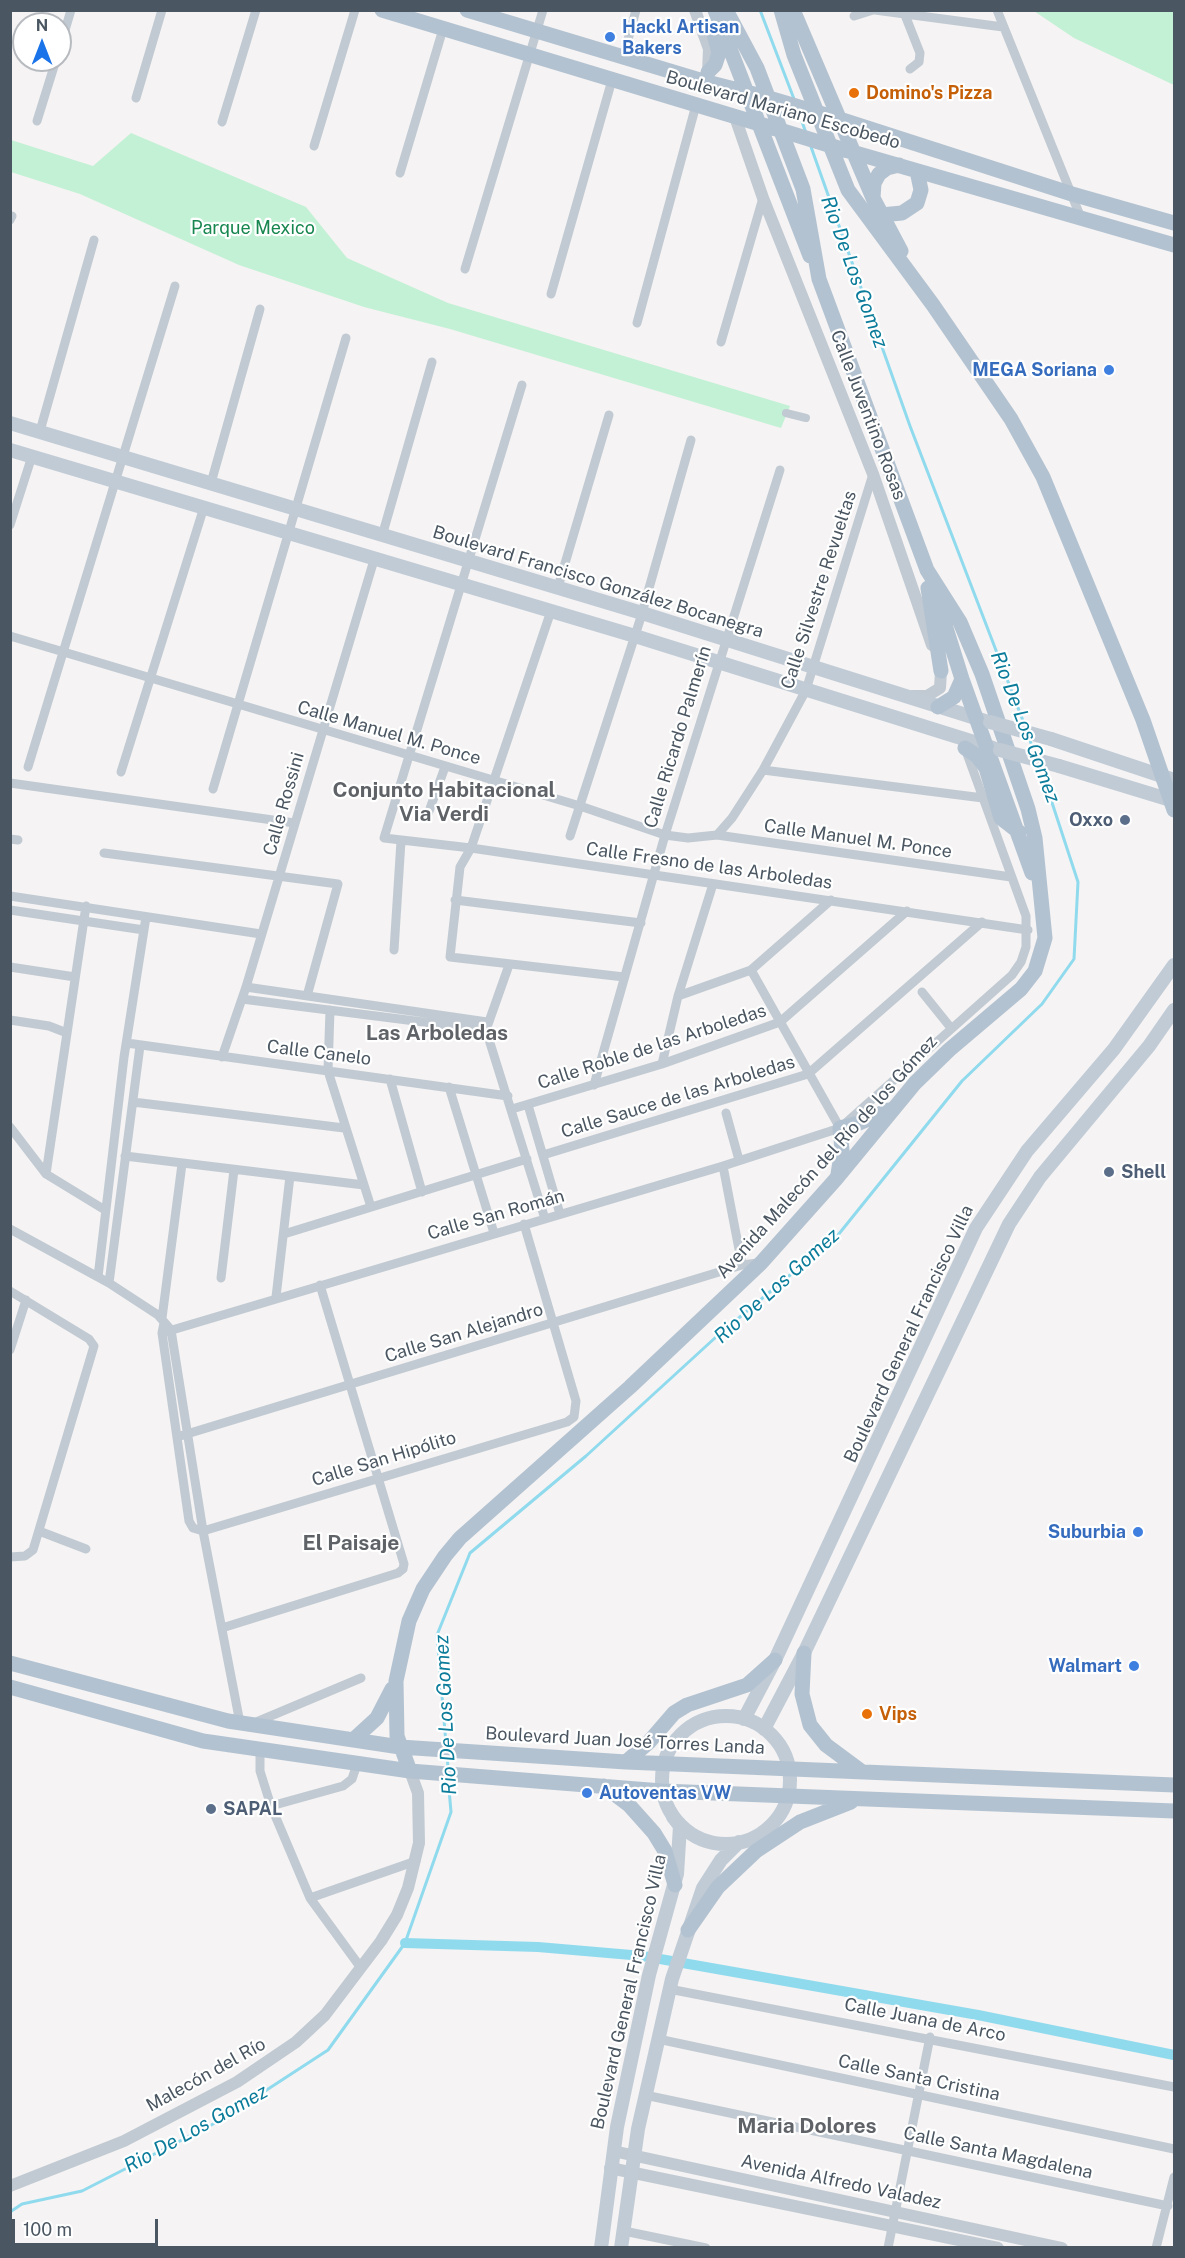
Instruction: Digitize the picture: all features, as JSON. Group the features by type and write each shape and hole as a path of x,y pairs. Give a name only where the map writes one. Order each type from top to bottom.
{"main road":[{"name":"Boulevard Mariano Escobedo","path":"382,10 758,124 1174,245"},
{"name":"Boulevard Mariano Escobedo","path":"467,10 681,75 706,77 1072,194 1174,223"},
{"path":"705,10 719,53 715,65 706,77"},
{"path":"715,10 754,94 758,124 819,279"},
{"name":"Avenida Malecón del Río de los Gómez","path":"396,1681 404,1638 416,1604 433,1572 460,1538 630,1388 761,1263 836,1179 894,1107 949,1050 1022,989 1035,971 1045,938 1032,825 1021,786 968,637 927,570 819,279 810,217 803,189 757,69 726,10"},
{"path":"10,450 635,636 1173,803 1168,778 1043,477 1011,419 933,305 848,190 794,55 781,10"},
{"path":"793,10 832,98 850,151 881,215 933,305"},
{"path":"639,88 646,64"},
{"path":"681,75 695,88 696,105"},
{"path":"832,98 850,115 872,129"},
{"path":"873,198 874,183 879,174 891,166 902,165"},
{"path":"881,215 902,213 917,203 921,190 917,171"},
{"path":"1141,234 1149,222 1159,219"},
{"name":"Boulevard Francisco González Bocanegra","path":"10,423 468,562 558,587 899,695 1051,739 1168,778"},
{"path":"927,570 928,602 939,645 941,671"},
{"path":"927,570 963,679 984,721 994,748 1043,909"},
{"path":"938,707 954,697 963,679"},
{"path":"965,748 977,756 986,768 1001,818 1019,832"},
{"name":"Boulevard General Francisco Villa","path":"744,1719 775,1660 976,1228 1027,1151 1114,1049 1174,965"},
{"path":"764,1730 804,1653 1009,1224 1040,1177 1149,1046 1174,1010"},
{"path":"836,1179 841,1160 840,1128 870,1119 894,1107"},
{"path":"804,1653 802,1694 810,1725 826,1745 861,1771"},
{"path":"626,1762 649,1742 674,1713 687,1705 747,1685 775,1660"},
{"name":"Boulevard Juan José Torres Landa","path":"10,1663 182,1711 245,1724 400,1747 626,1762 1174,1785"},
{"path":"353,1740 377,1718 396,1681"},
{"path":"396,1681 395,1716 400,1747 411,1771"},
{"path":"10,1687 174,1734 260,1750 428,1773 663,1791 1174,1811"},
{"path":"721,1717 744,1719 764,1730 782,1751 788,1769 787,1796 770,1826 755,1836 739,1842 707,1841 688,1832 674,1817 663,1791 664,1763 674,1742 698,1723 721,1717"},
{"path":"604,1786 629,1805 654,1833 665,1851 675,1885"},
{"path":"685,1936 718,1887 756,1851 808,1818 865,1799"},
{"name":"Boulevard General Francisco Villa","path":"601,2247 613,2151 649,1975 675,1885 679,1862 680,1826 674,1817"},
{"path":"621,2247 633,2156 657,2038 671,1984 685,1936 708,1878 721,1860 739,1842"}],"street":[{"path":"136,98 162,10"},
{"path":"222,122 256,10"},
{"path":"314,146 355,10"},
{"path":"465,269 543,10"},
{"path":"623,58 636,10"},
{"path":"695,10 709,49 706,77"},
{"path":"854,16 874,10 1003,27"},
{"path":"997,10 1082,218"},
{"path":"905,15 920,53 919,62 910,69"},
{"path":"400,172 443,29"},
{"path":"37,121 52,72"},
{"path":"550,294 612,80"},
{"path":"637,323 696,105"},
{"name":"Calle Juventino Rosas","path":"735,117 763,198 873,474 941,671"},
{"path":"721,342 763,198"},
{"path":"40,431 94,240"},
{"path":"28,767 175,286"},
{"path":"211,483 261,309"},
{"path":"213,789 346,338"},
{"path":"382,536 432,362"},
{"path":"411,756 522,385"},
{"path":"786,413 806,417"},
{"path":"558,587 609,415"},
{"path":"570,836 635,636 691,440"},
{"path":"10,525 32,456"},
{"name":"Calle Ricardo Palmerín","path":"594,1085 653,876 780,470"},
{"name":"Calle Silvestre Revueltas","path":"717,835 732,818 763,770 806,690 873,474"},
{"path":"121,772 204,507"},
{"name":"Calle Rossini","path":"222,1057 280,876 374,560"},
{"path":"551,611 495,781 471,848 460,867 450,957 624,977"},
{"name":"Calle Manuel M. Ponce","path":"10,636 237,706 580,806 666,834 688,838 717,835 1011,877"},
{"path":"899,695 935,693 940,688 941,671"},
{"path":"751,970 840,1128 1012,975 1021,962 1028,930 1026,916 965,748 959,742 901,726 888,714"},
{"name":"Calle Fresno de las Arboledas","path":"411,756 384,838 471,848 1028,930"},
{"path":"428,813 445,766"},
{"path":"763,770 983,798"},
{"path":"10,783 294,823"},
{"path":"394,950 401,841"},
{"path":"104,853 338,884 307,996"},
{"path":"662,1064 678,996 713,884"},
{"path":"10,896 261,934"},
{"path":"455,900 641,924"},
{"path":"678,996 751,970 831,900"},
{"path":"46,1174 86,906"},
{"path":"10,910 144,930"},
{"name":"Calle Roble de las Arboledas","path":"512,1109 662,1064 780,1022 907,911"},
{"path":"98,1277 127,1043 146,917"},
{"name":"Calle Sauce de las Arboledas","path":"543,1155 808,1074 982,922"},
{"path":"510,964 487,1026 545,1219"},
{"path":"10,966 75,976"},
{"path":"246,987 487,1026"},
{"path":"922,992 951,1028"},
{"path":"242,999 487,1026"},
{"path":"330,1010 328,1071 344,1128 371,1207"},
{"path":"10,1020 55,1027 67,1033"},
{"name":"Calle Canelo","path":"127,1043 508,1096"},
{"path":"109,1283 140,1046"},
{"path":"390,1079 422,1192"},
{"path":"449,1087 494,1233"},
{"path":"133,1102 344,1128"},
{"path":"528,1105 560,1214"},
{"path":"726,1113 739,1160"},
{"path":"10,1127 46,1174 105,1210"},
{"name":"Calle San Román","path":"165,1326 320,1285 545,1219 723,1166 840,1128"},
{"path":"125,1156 364,1185"},
{"path":"284,1234 527,1160"},
{"path":"182,1164 165,1326 189,1521 193,1528 202,1532"},
{"path":"723,1166 742,1265"},
{"path":"221,1278 234,1170"},
{"path":"276,1297 290,1176"},
{"path":"524,1224 554,1323"},
{"path":"10,1229 109,1283 165,1326 189,1433 202,1532 245,1724 361,1678"},
{"name":"Calle San Alejandro","path":"177,1437 742,1265 761,1263"},
{"path":"222,1628 398,1573 403,1569 404,1564 379,1477 320,1285"},
{"path":"10,1291 89,1339 94,1346 33,1550 26,1556 10,1557"},
{"path":"10,1350 26,1300"},
{"name":"Calle San Hipólito","path":"202,1532 567,1422 574,1417 576,1401 554,1323"},
{"path":"39,1531 86,1549"},
{"path":"260,1750 260,1771 271,1806 310,1898 362,1968"},
{"path":"271,1806 343,1786 352,1779 357,1764"},
{"name":"Malecón del Río","path":"10,2186 124,2140 237,2082 296,2042 325,2015 362,1968 397,1916 416,1861 419,1844 418,1793 411,1771"},
{"path":"310,1898 416,1861"},
{"name":"Calle Juana de Arco","path":"671,1984 1174,2087"},
{"path":"888,2247 930,2037"},
{"name":"Calle Santa Cristina","path":"657,2038 1174,2149"},
{"name":"Calle Santa Magdalena","path":"645,2095 1168,2206"},
{"name":"Avenida Alfredo Valadez","path":"613,2151 894,2218 998,2247"},
{"name":"Avenida Alfredo Valadez","path":"610,2168 1062,2247"},
{"path":"1156,2247 1174,2177"},
{"path":"624,2231 706,2247"}],"green space":[{"path":"1034,11 1174,11 1174,85 1074,38"},
{"name":"Parque Mexico","path":"131,133 306,207 347,258 448,303 790,406 781,428 450,329 364,307 239,265 80,194 11,172 11,140 93,166"}],"waterway":[{"name":"Rio De Los Gomez","path":"760,10 794,99"},
{"name":"Rio De Los Gomez","path":"799,113 806,133"},
{"name":"Rio De Los Gomez","path":"810,144 910,426 1025,726"},
{"name":"Rio De Los Gomez","path":"1029,738 1035,754"},
{"name":"Rio De Los Gomez","path":"446,1744 437,1635 470,1553 586,1456 716,1337 838,1235 962,1081 1042,1004 1074,959 1078,882 1040,766"},
{"name":"Rio De Los Gomez","path":"447,1754 448,1768"},
{"name":"Rio De Los Gomez","path":"10,2212 22,2204 82,2191 219,2121 328,2050 405,1943 451,1812 448,1778"},
{"path":"405,1943 538,1947 643,1956 978,2015 1174,2055"}],"place":[{"name":"Hackl Artisan Bakers","path":"610,37"},
{"name":"Domino's Pizza","path":"854,93"},
{"name":"MEGA Soriana","path":"1109,370"},
{"name":"Oxxo","path":"1125,820"},
{"name":"Shell","path":"1109,1172"},
{"name":"Suburbia","path":"1138,1532"},
{"name":"Walmart","path":"1134,1666"},
{"name":"Vips","path":"867,1714"},
{"name":"Autoventas VW","path":"587,1793"},
{"name":"SAPAL","path":"211,1809"}],"district":[{"name":"Conjunto Habitacional Via Verdi","path":"444,803"},
{"name":"Las Arboledas","path":"437,1034"},
{"name":"El Paisaje","path":"351,1544"},
{"name":"Maria Dolores","path":"807,2127"}]}
